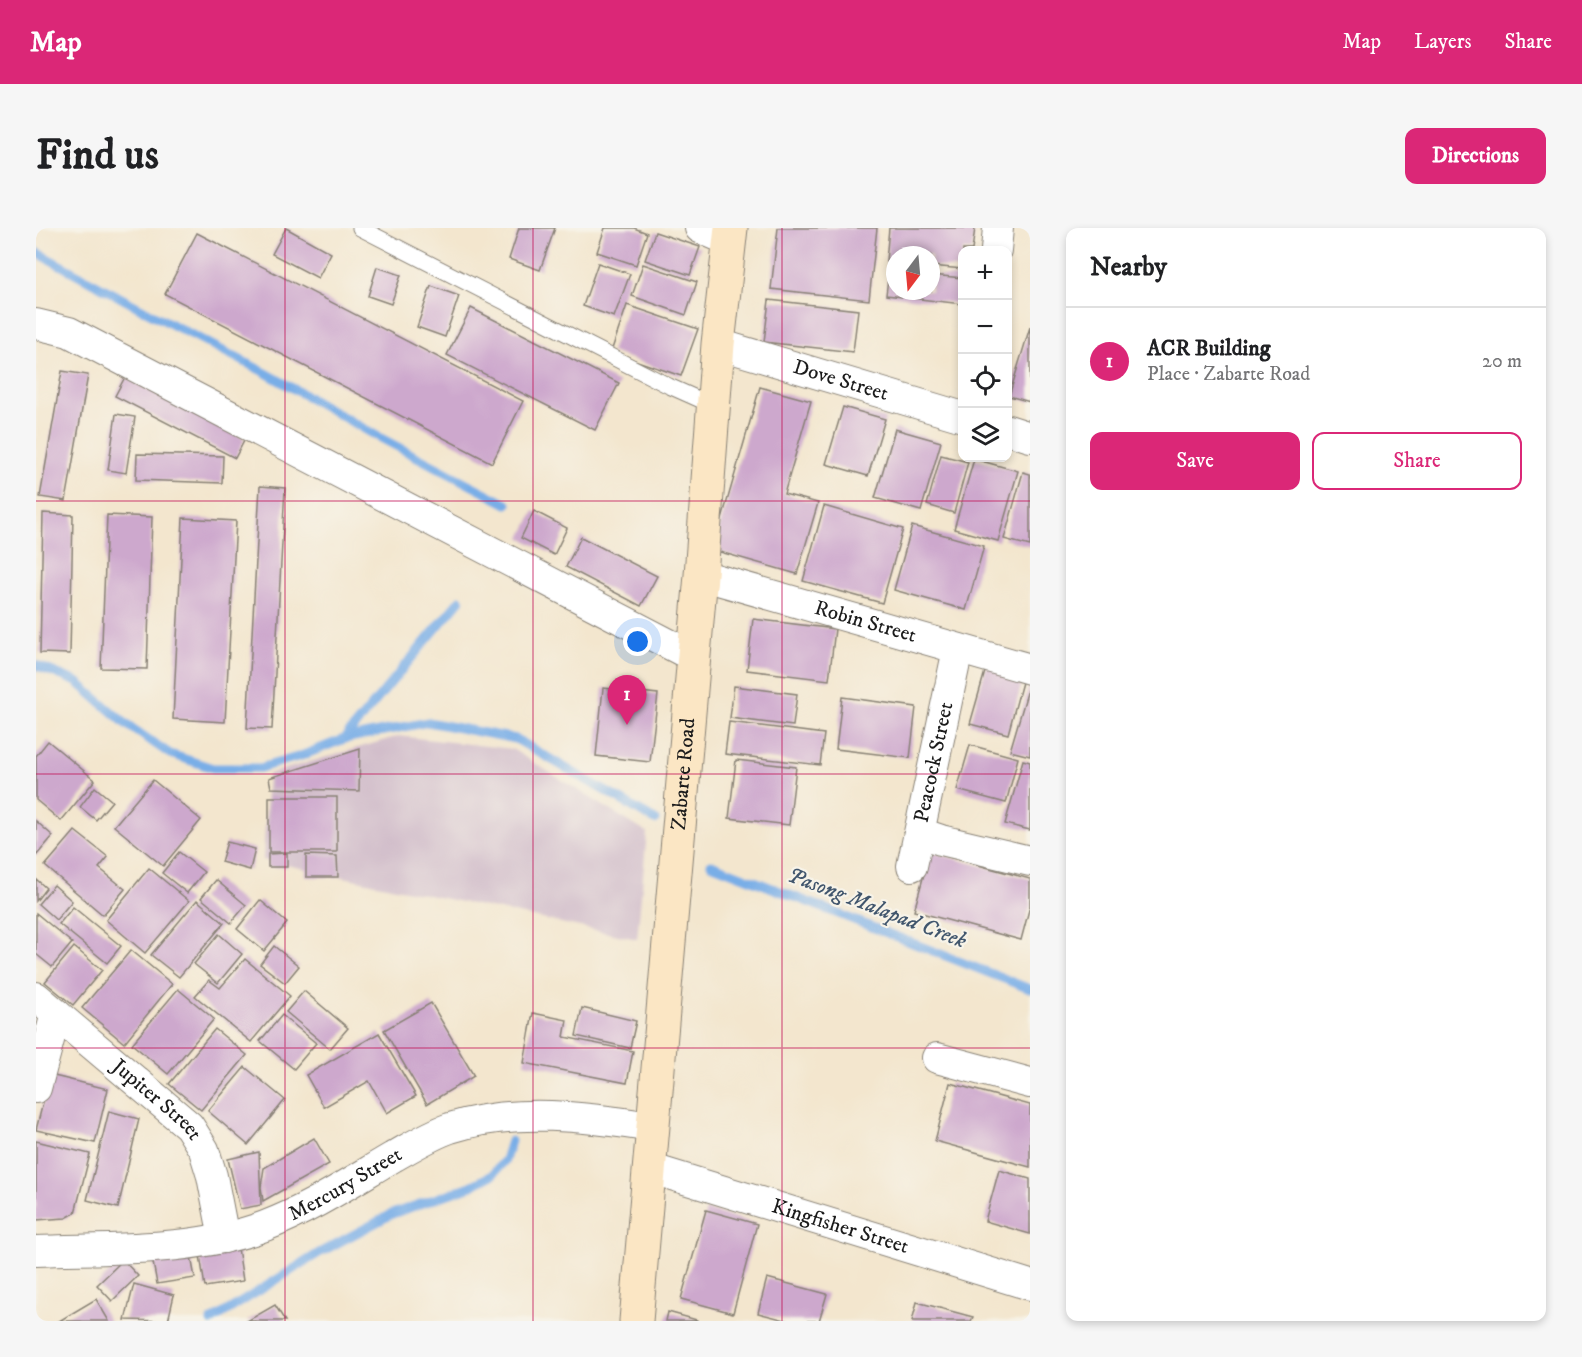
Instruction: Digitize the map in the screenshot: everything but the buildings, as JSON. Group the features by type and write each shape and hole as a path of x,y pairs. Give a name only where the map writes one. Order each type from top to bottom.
{"main road":[{"name":"Zabarte Road","path":"636,1321 718,344 730,235"}],"street":[{"path":"700,228 730,235"},
{"path":"996,246 998,228"},
{"path":"36,324 69,332 692,656"},
{"name":"Dove Street","path":"718,344 958,415"},
{"path":"1012,431 1030,437"},
{"name":"Robin Street","path":"700,576 1030,669"},
{"name":"Peacock Street","path":"958,649 920,833 1030,861"},
{"path":"912,866 920,833"},
{"path":"36,1088 46,1005"},
{"name":"Jupiter Street","path":"46,1005 189,1126 207,1158 224,1238"},
{"path":"937,1058 1030,1083"},
{"name":"Mercury Street","path":"36,1251 184,1244 224,1238 265,1226 300,1211 449,1128 482,1120 556,1116 652,1127"},
{"name":"Kingfisher Street","path":"649,1168 1030,1285"}],"lane":[{"path":"360,228 669,386 714,406"}],"shaded area":[{"path":"399,736 512,749 647,833 637,939 263,860 268,774"}],"waterway":[{"path":"36,252 266,373 375,435 507,504"},
{"path":"344,739 460,600"},
{"name":"Pasong Malapad Creek","path":"36,665 77,682 126,724 170,754 213,768 260,768 301,756 344,739 428,722 516,739 655,820"},
{"name":"Pasong Malapad Creek","path":"711,864 1030,989"},
{"path":"211,1321 319,1253 392,1214 471,1186 492,1175 505,1160 511,1141"}],"place":[{"name":"ACR Building","path":"627,725"}]}
